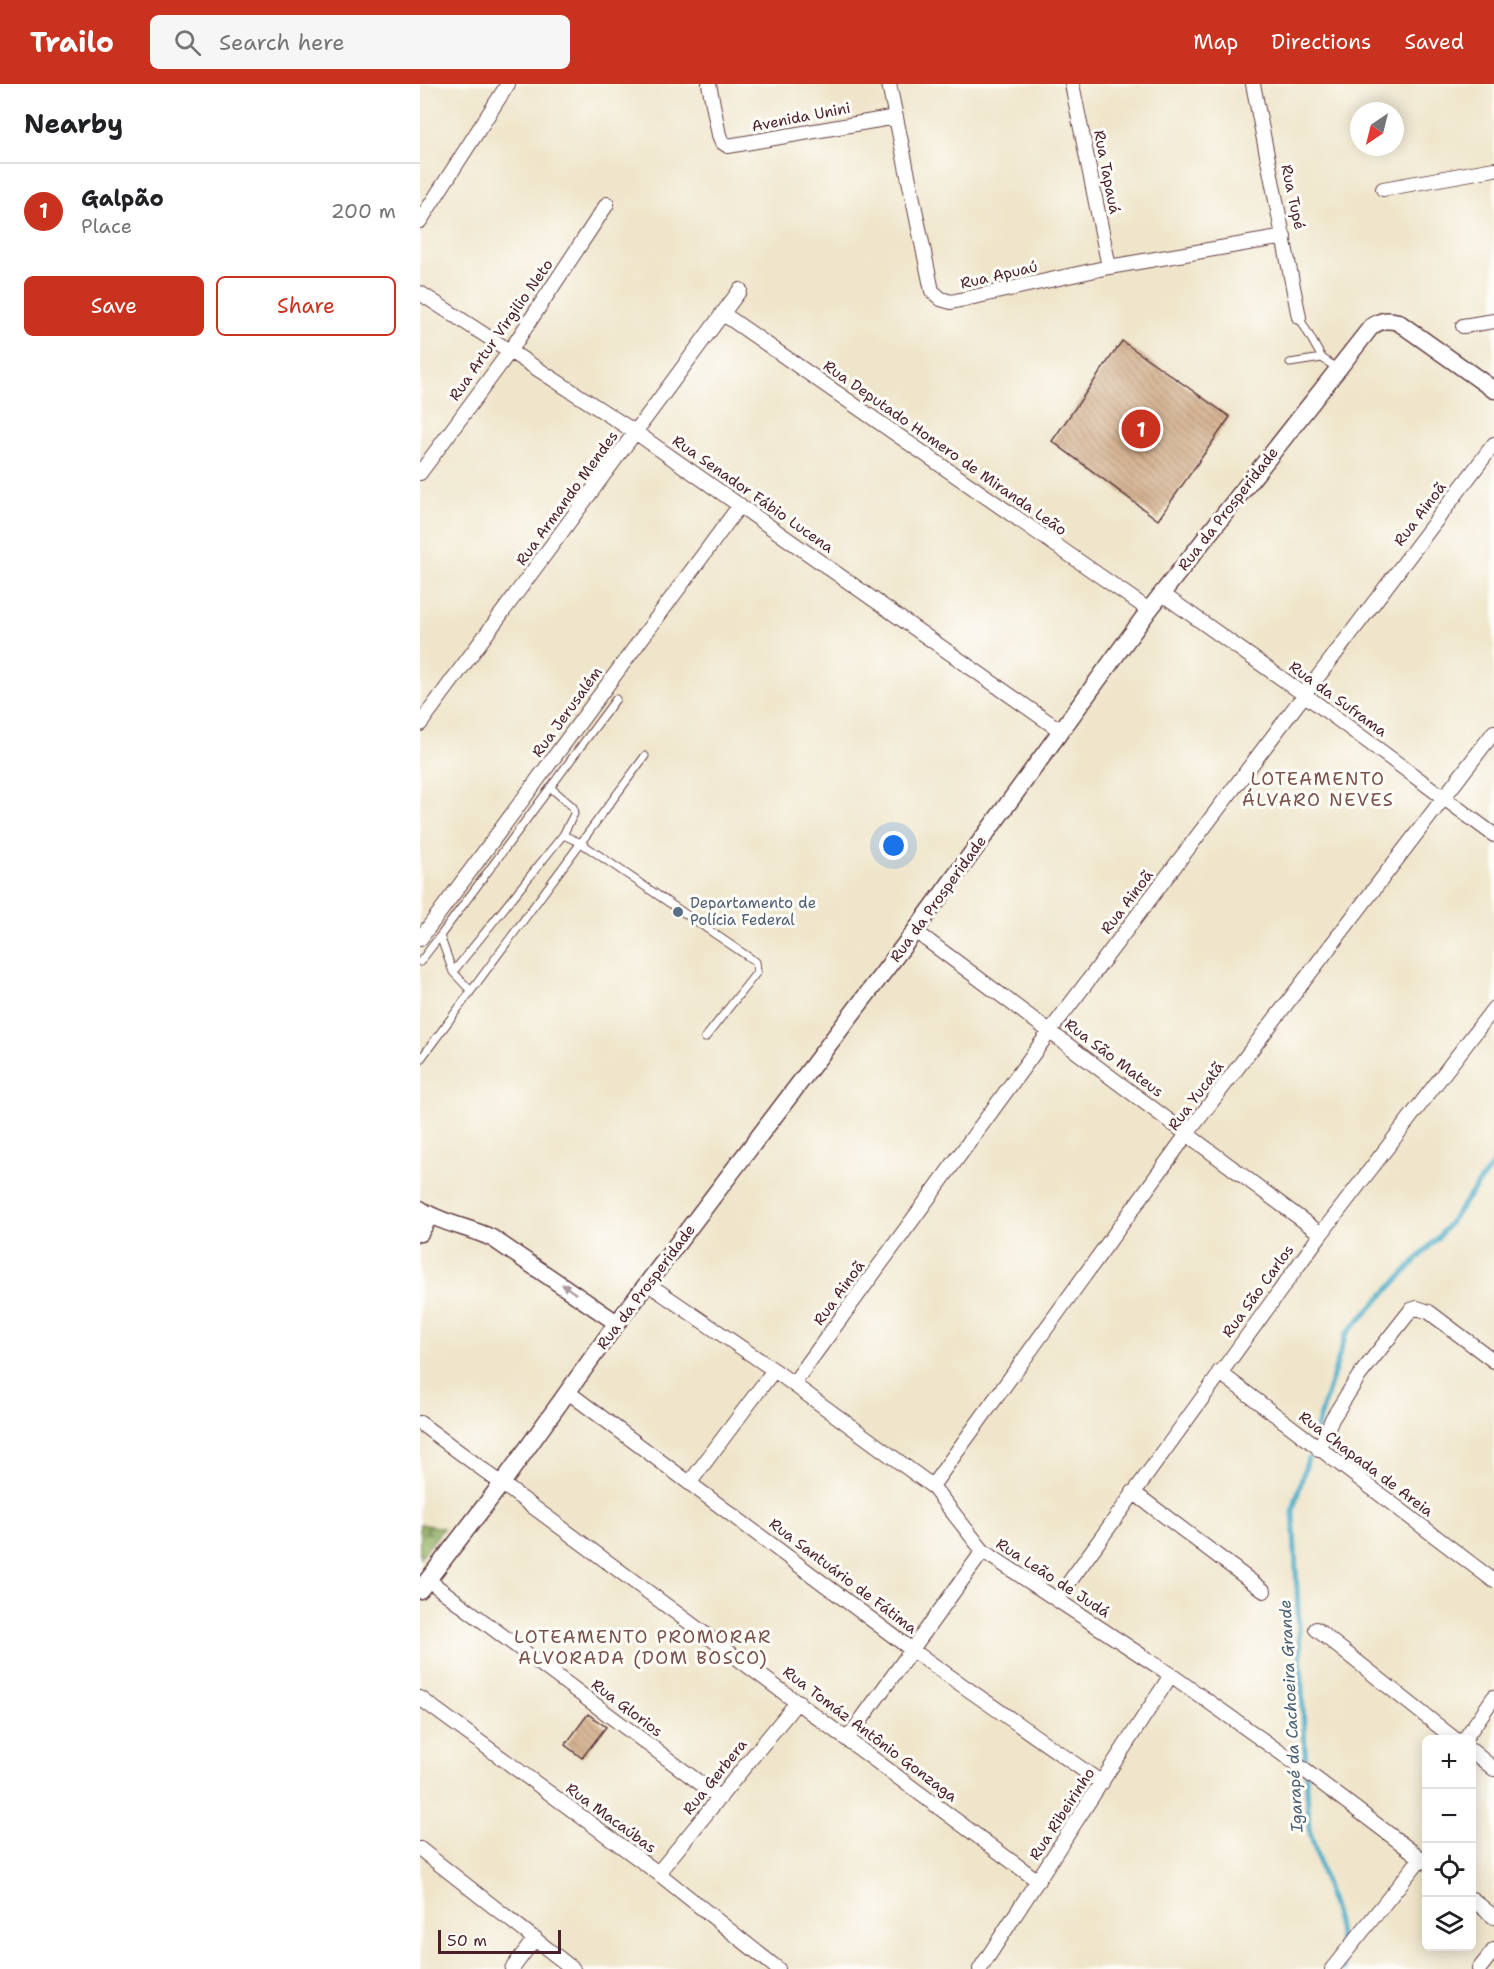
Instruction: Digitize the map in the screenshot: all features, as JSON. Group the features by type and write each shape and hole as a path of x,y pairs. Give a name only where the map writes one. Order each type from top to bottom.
{"street":[{"path":"420,221 508,84"},
{"name":"Avenida Unini","path":"709,84 719,135 722,142 735,147 896,117"},
{"name":"Rua Apuaú","path":"889,84 932,291 936,296 951,302 1109,267 1284,237"},
{"name":"Rua Tapauá","path":"1072,84 1109,267"},
{"name":"Rua Tupé","path":"1253,84 1299,317"},
{"path":"1383,189 1494,169"},
{"name":"Rua Artur Virgilio Neto","path":"420,473 510,351 607,204"},
{"name":"Rua Armando Mendes","path":"420,724 740,290"},
{"name":"Rua Senador Fábio Lucena","path":"420,292 636,432 1061,731"},
{"name":"Rua Deputado Homero de Miranda Leão","path":"722,313 1149,610"},
{"name":"Rua da Prosperidade","path":"424,1585 503,1482 617,1323 915,931 1161,593 1371,327 1378,321 1398,322 1494,390"},
{"path":"1463,326 1494,321"},
{"name":"Rua Ainoã","path":"793,1384 1050,1031 1494,444"},
{"name":"Rua Jerusalém","path":"420,939 740,505"},
{"name":"Rua da Suframa","path":"1161,593 1305,695 1494,835"},
{"name":"Rua Yucatã","path":"932,1486 1187,1134 1494,732"},
{"name":"Rua São Mateus","path":"915,931 1321,1234"},
{"name":"Rua São Carlos","path":"1056,1599 1321,1234 1494,1008"},
{"path":"420,1233 425,1212 469,1227 492,1238 617,1323"},
{"name":"Rua Leão de Judá","path":"648,1284 774,1370 932,1486 983,1551 1171,1675 1295,1763 1422,1858"},
{"path":"1319,1450 1332,1419 1359,1376 1412,1310 1417,1308 1429,1312 1494,1361"},
{"path":"691,1481 774,1370"},
{"name":"Rua Chapada de Areia","path":"1220,1372 1319,1450 1494,1581"},
{"name":"Rua Santuário de Fátima","path":"568,1392 691,1481 912,1650 1102,1783"},
{"name":"Rua Tomáz Antônio Gonzaga","path":"420,1423 503,1482 1038,1881"},
{"path":"1133,1492 1264,1591"},
{"path":"848,1738 983,1551"},
{"name":"Rua Glorios","path":"424,1585 720,1798"},
{"path":"1316,1629 1450,1735"},
{"name":"Rua Ribeirinho","path":"980,1969 1171,1675"},
{"path":"1467,1735 1494,1697"},
{"name":"Rua Macaúbas","path":"420,1698 658,1873 778,1969"},
{"name":"Rua Gerbera","path":"658,1873 798,1701"},
{"path":"1476,1754 1494,1769"},
{"path":"420,1849 573,1969"},
{"path":"1334,1966 1422,1862"},
{"path":"1476,1902 1494,1917"},
{"path":"512,1969 534,1938"},
{"path":"1479,1969 1494,1950"}],"lane":[{"path":"1299,317 1322,358 1338,369"},
{"path":"1290,363 1322,358"},
{"path":"420,963 616,699"},
{"path":"420,1060 645,756"},
{"path":"453,972 563,835 572,820 573,807 551,788"},
{"path":"563,835 581,843 756,962 757,972 705,1038"},
{"path":"440,936 453,972 471,991"}],"green space":[{"path":"420,1524 443,1528 420,1558"}],"building":[{"path":"1122,341 1230,417 1158,520 1052,441"},
{"path":"588,1714 606,1727 582,1758 565,1745"}],"waterway":[{"name":"Igarapé da Cachoeira Grande","path":"1316,1431 1346,1334 1441,1234 1494,1163"},
{"name":"Igarapé da Cachoeira Grande","path":"1308,1458 1293,1510 1309,1829 1337,1922 1344,1969"}],"place":[{"name":"Galpão","path":"1141,429"},
{"name":"Departamento de Polícia Federal","path":"678,912"}],"district":[{"name":"LOTEAMENTO ÁLVARO NEVES","path":"1318,789"},
{"name":"LOTEAMENTO PROMORAR ALVORADA (DOM BOSCO)","path":"643,1647"}]}
